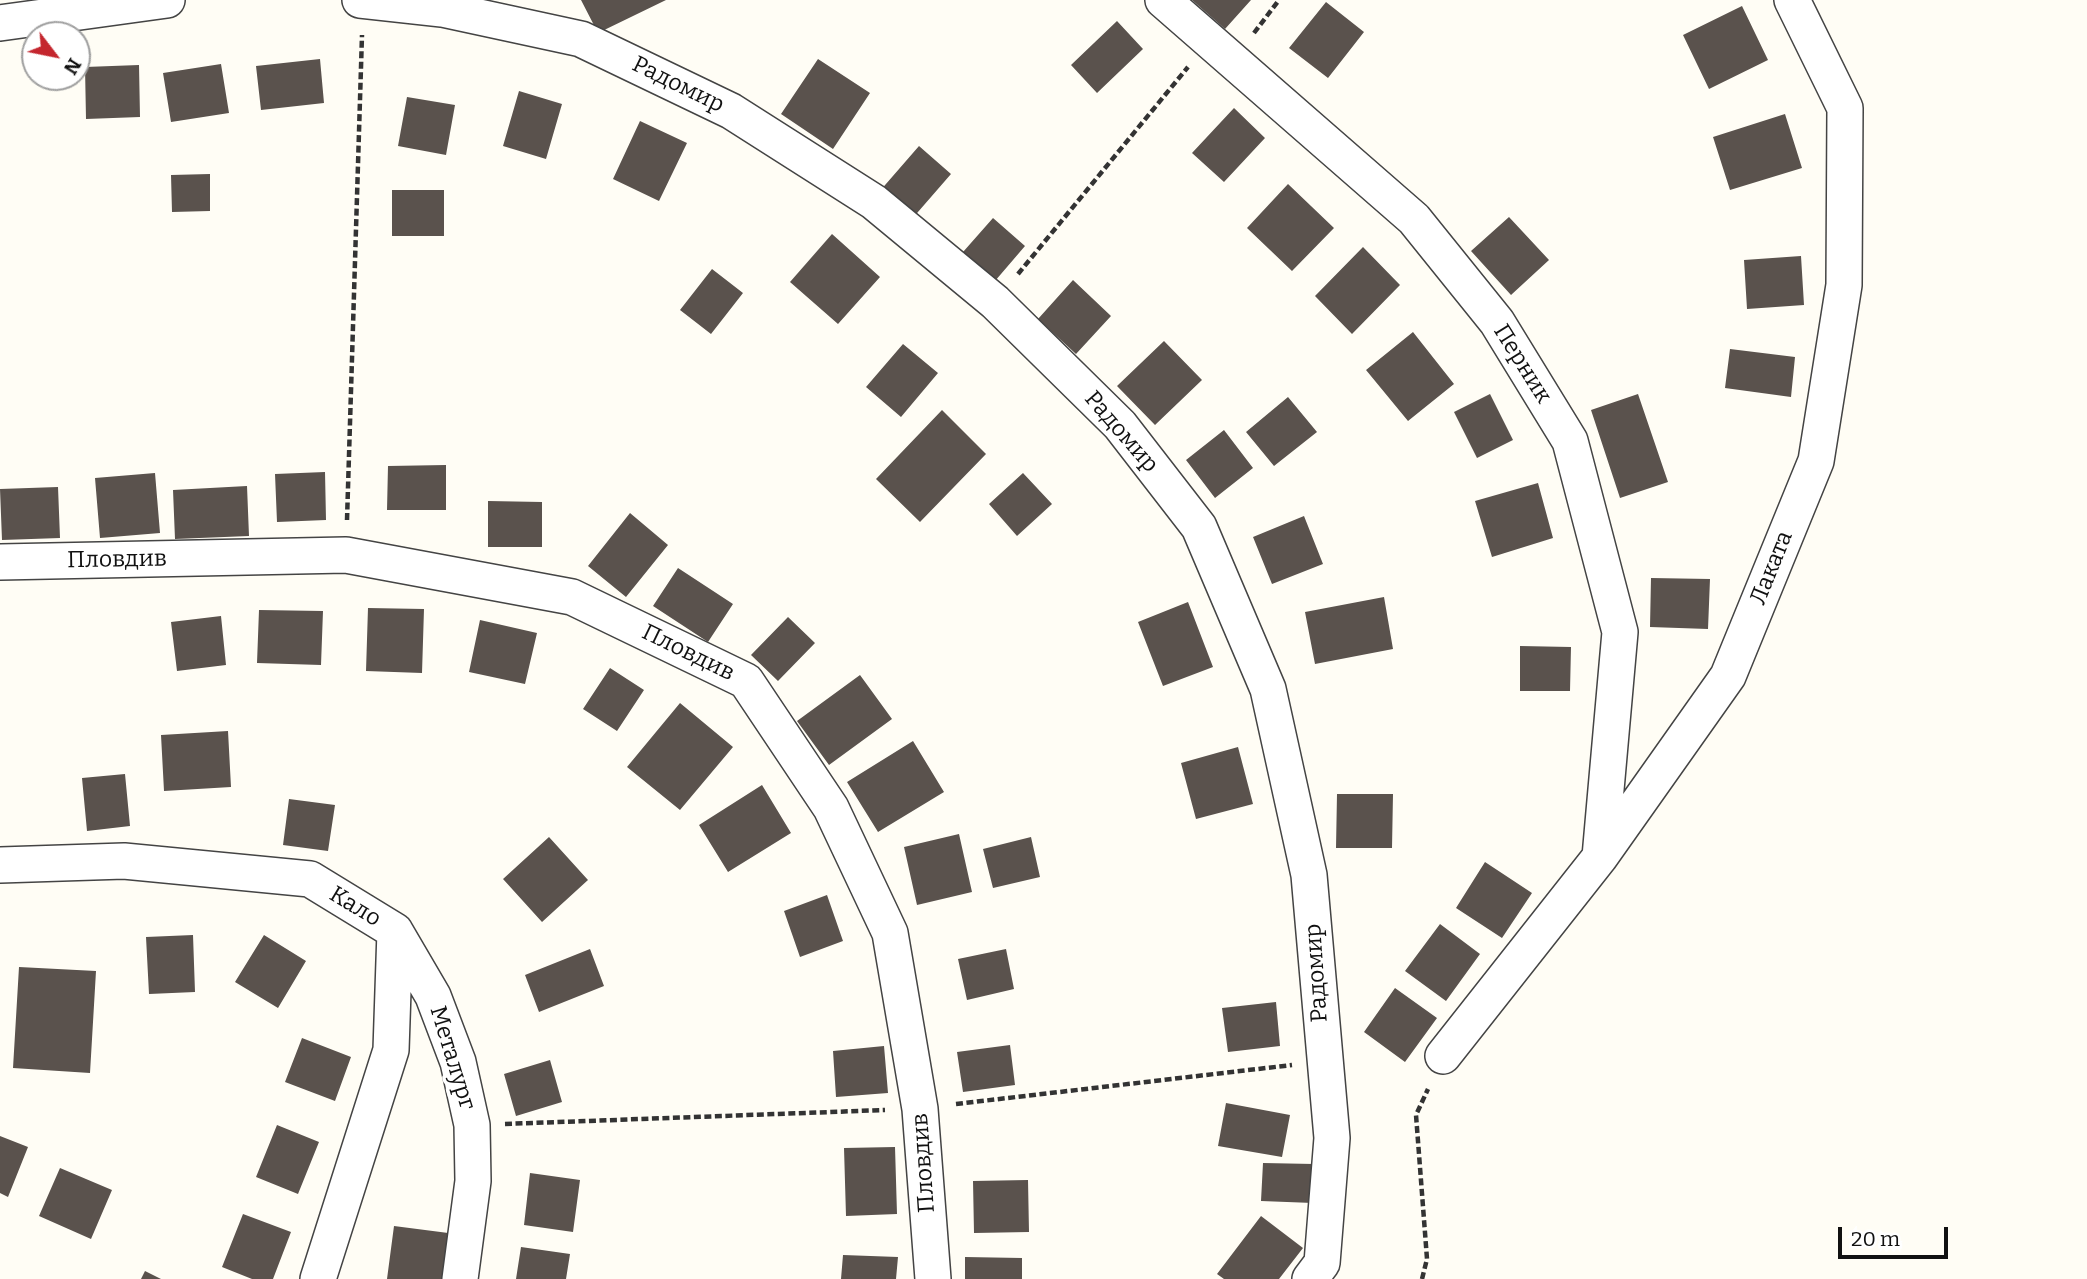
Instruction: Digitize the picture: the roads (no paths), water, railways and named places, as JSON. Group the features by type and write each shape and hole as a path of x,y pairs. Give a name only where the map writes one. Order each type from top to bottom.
{"street":[{"path":"0,23 167,0"},
{"name":"Радомир","path":"362,0 442,9 581,39 731,111 874,202 996,302 1120,425 1199,527 1268,689 1309,875 1332,1139 1322,1263 1310,1279"},
{"name":"Перник","path":"1163,0 1414,219 1497,321 1570,441 1620,632 1600,858"},
{"name":"Лаката","path":"1443,1056 1600,858 1728,676 1816,461 1844,285 1845,108 1792,0"},
{"name":"Пловдив","path":"0,562 346,555 572,597 746,681 831,808 890,933 920,1109 933,1279"},
{"name":"Кало","path":"0,865 124,861 310,879 395,930 391,1050 318,1279"},
{"name":"Металург","path":"395,930 433,996 458,1062 472,1125 473,1181 460,1279"}]}
